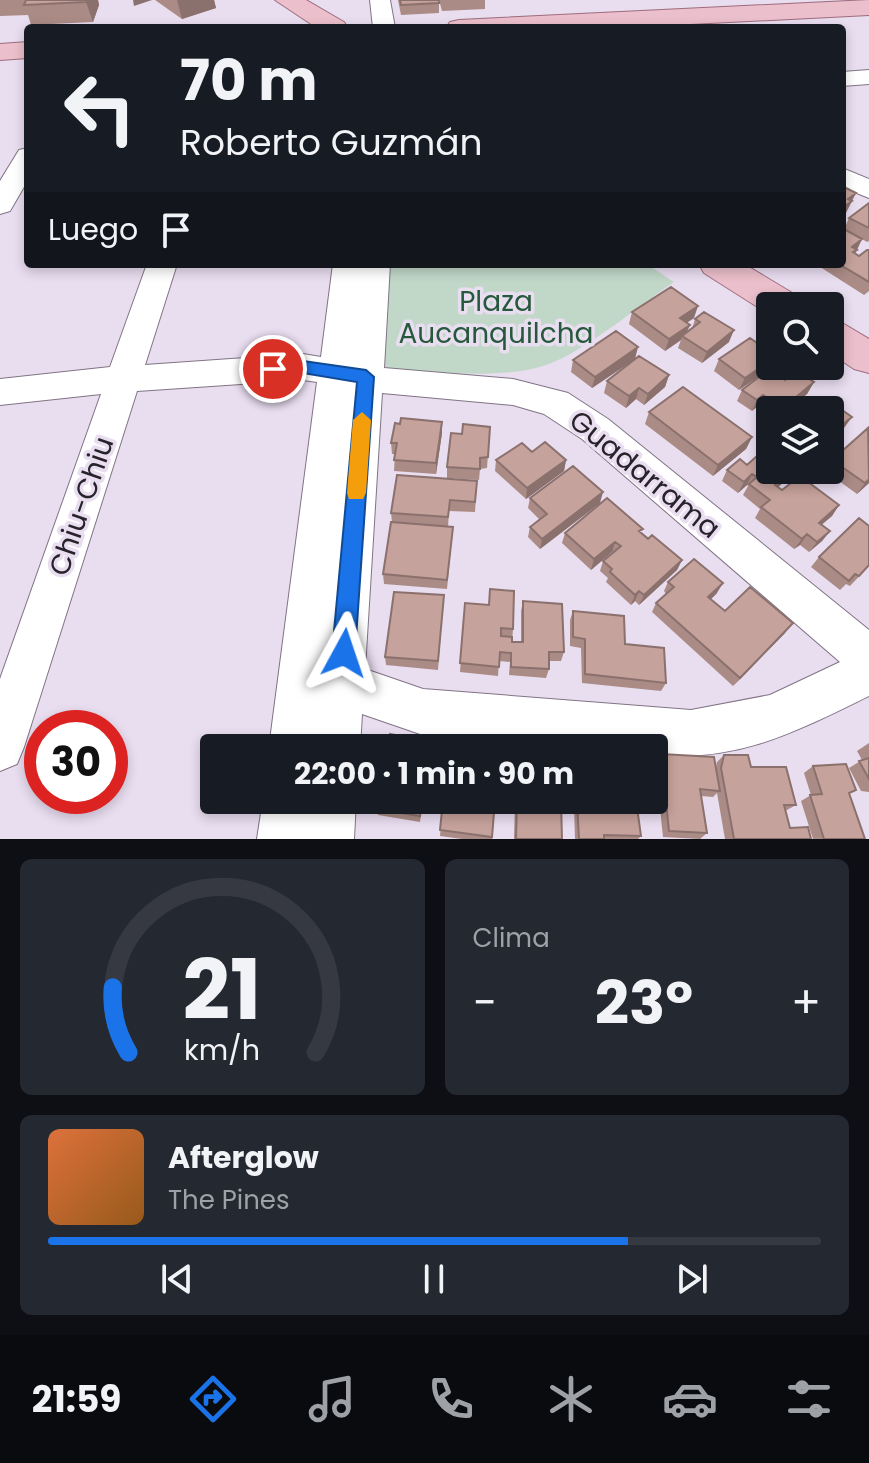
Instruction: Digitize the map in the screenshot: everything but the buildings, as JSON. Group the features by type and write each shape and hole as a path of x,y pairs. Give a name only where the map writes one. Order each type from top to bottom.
{"main road":[{"path":"288,0 328,24"},
{"path":"629,24 672,23 796,5 869,7"},
{"path":"0,52 24,50"},
{"path":"723,268 762,292"},
{"path":"844,343 869,358"}],"street":[{"path":"366,0 369,24"},
{"path":"380,0 383,24"},
{"path":"846,79 869,77"},
{"path":"0,205 24,163"},
{"path":"846,178 869,190"},
{"name":"Chiu-Chiu","path":"0,747 161,268"},
{"path":"337,734 350,373 348,268"},
{"path":"295,734 350,373 374,268"},
{"name":"Guadarrama","path":"0,392 123,379 303,367 386,381 513,392 555,403 595,429 869,658"},
{"path":"341,684 423,712 691,734 773,718 869,672"},
{"path":"283,839 286,814"},
{"path":"328,839 330,814"}],"green space":[{"name":"Plaza Aucanquilcha","path":"383,268 653,268 674,282 596,338 549,364 486,374 376,367"}],"slow traffic":[{"path":"356,493 362,420"}],"route":[{"path":"273,369 303,367 366,377 344,653"}]}
